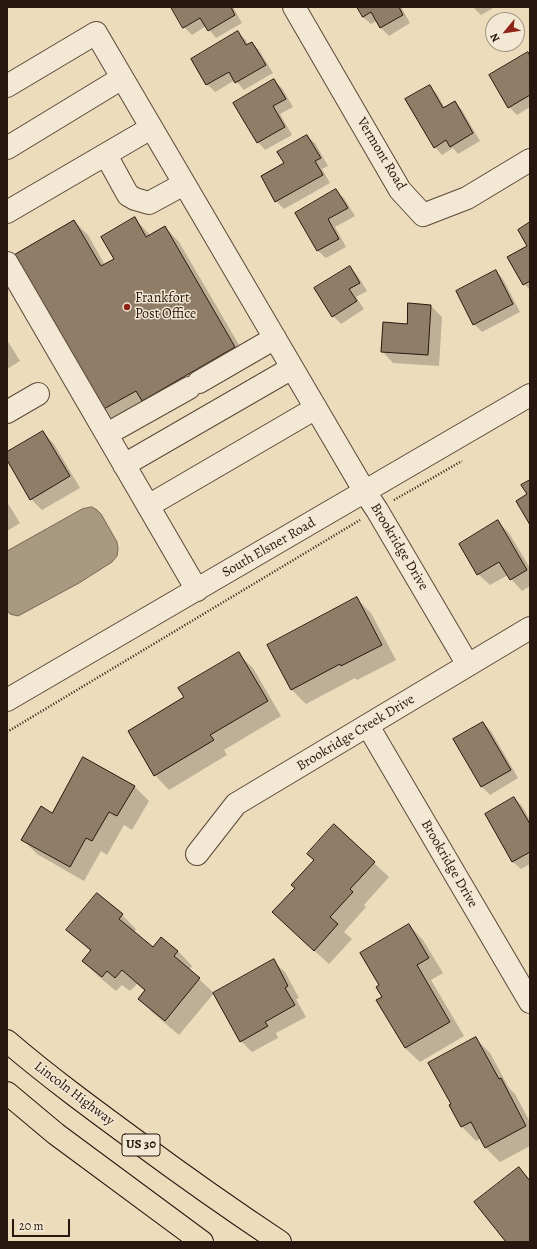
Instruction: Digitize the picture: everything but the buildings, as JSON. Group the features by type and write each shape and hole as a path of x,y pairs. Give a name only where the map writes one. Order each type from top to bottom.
{"main road":[{"name":"Lincoln Highway","path":"7,1041 28,1060 85,1104 214,1197 280,1242"},
{"path":"7,1093 56,1134 202,1242"}],"street":[{"name":"Vermont Road","path":"294,7 400,190 423,215 467,198 530,160"},
{"name":"Brookridge Drive","path":"7,86 96,33 468,665"},
{"path":"7,148 122,78"},
{"path":"7,212 151,128"},
{"path":"106,154 128,194 135,199 149,203 184,184"},
{"path":"7,263 197,590"},
{"path":"107,434 275,338"},
{"path":"124,465 292,368"},
{"path":"7,412 38,394"},
{"name":"South Elsner Road","path":"7,700 530,395"},
{"path":"148,506 316,408"},
{"name":"Brookridge Creek Drive","path":"197,854 236,804 530,628"},
{"name":"Brookridge Drive","path":"368,726 530,1002"}],"path":[{"path":"7,732 377,510 464,460"}],"shaded area":[{"path":"92,507 101,514 117,542 117,556 112,562 79,583 18,616 10,614 7,610 7,551 82,509"}],"place":[{"name":"Frankfort Post Office","path":"127,307"}]}
